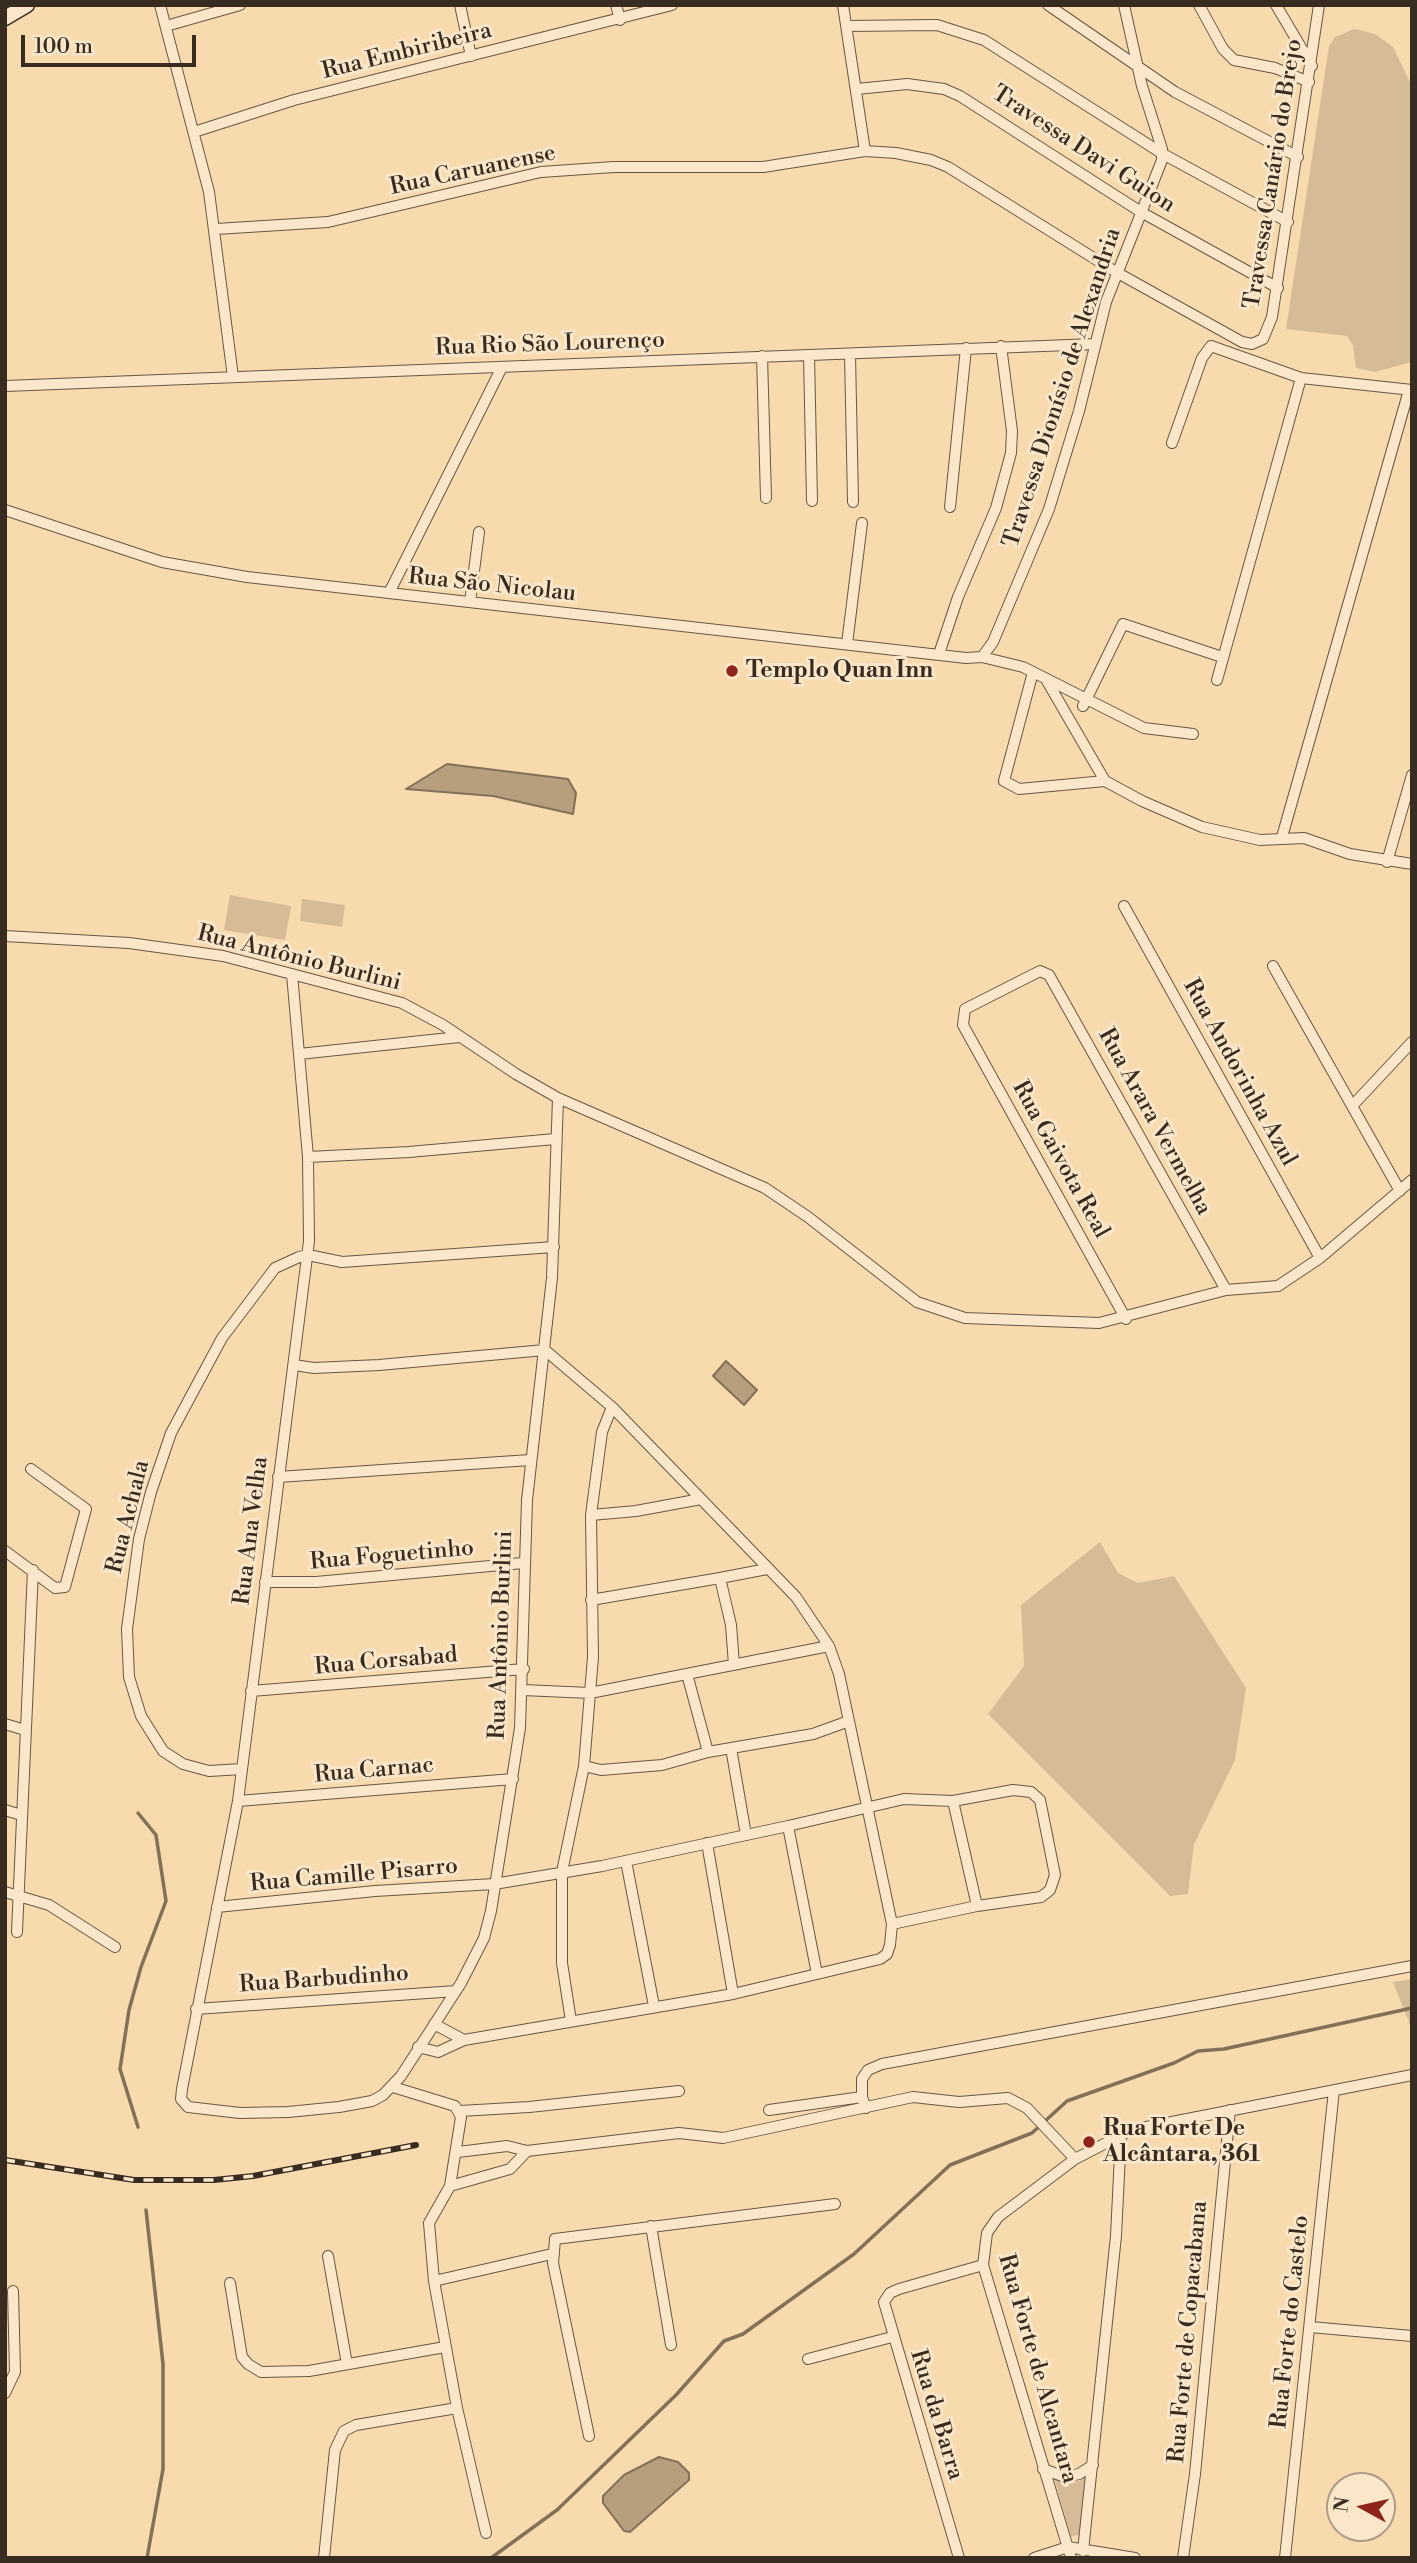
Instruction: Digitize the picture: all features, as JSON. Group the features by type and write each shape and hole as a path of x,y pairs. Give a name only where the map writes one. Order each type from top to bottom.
{"main road":[{"path":"5,18 27,5"}],"street":[{"path":"160,5 194,132 216,229 233,377"},
{"path":"166,26 240,5"},
{"path":"460,5 471,56"},
{"path":"616,5 620,20"},
{"name":"Rua Embiribeira","path":"194,132 294,100 673,5"},
{"path":"843,5 865,151"},
{"path":"1048,5 1175,92 1298,157"},
{"path":"1124,5 1138,68 1163,154"},
{"path":"1199,5 1223,49 1234,60 1275,68 1309,82"},
{"path":"1276,5 1312,66"},
{"name":"Travessa Canário do Brejo","path":"1253,344 1268,330 1278,288 1319,5"},
{"path":"846,26 917,23 970,34 1005,51 1163,154 1289,222"},
{"name":"Travessa Davi Guion","path":"857,89 888,85 928,86 960,96 1140,212 1278,288"},
{"name":"Rua Caruanense","path":"216,229 328,222 541,172 614,167 763,167 865,151 912,156 948,167 1116,272 1253,344"},
{"name":"Travessa Dionísio de Alexandria","path":"982,657 999,630 1049,509 1067,454 1116,272 1163,154"},
{"name":"Rua Rio São Lourenço","path":"5,386 1095,344"},
{"path":"1253,344 1255,364"},
{"path":"939,654 958,597 996,508 1011,453 1012,431 1001,346"},
{"path":"1172,443 1206,351 1217,347 1255,364 1301,378 1410,390 1282,836"},
{"path":"950,507 966,348"},
{"path":"850,354 853,502"},
{"path":"809,355 812,501"},
{"path":"762,356 766,498"},
{"path":"389,593 502,367"},
{"path":"1217,680 1301,378"},
{"name":"Rua São Nicolau","path":"5,510 162,562 247,577 982,657 1033,673 1085,702 1144,728 1193,734"},
{"path":"847,644 862,523"},
{"path":"470,603 480,532"},
{"path":"1085,702 1120,627 1126,623 1222,657"},
{"path":"1033,673 1004,780 1019,789 1105,781 1202,827 1260,840 1282,836 1304,838 1387,862 1412,864"},
{"path":"1046,680 1105,781"},
{"path":"1387,862 1412,775"},
{"name":"Rua Andorinha Azul","path":"1125,906 1320,1258"},
{"name":"Rua Antônio Burlini","path":"5,936 129,943 223,956 402,1003 558,1098 765,1188 808,1217 918,1302 942,1313 965,1318 1065,1324 1126,1319 1226,1290 1278,1286 1320,1258 1412,1180"},
{"path":"1273,967 1400,1191"},
{"name":"Rua Gaivota Real","path":"1047,973 1040,971 965,1009 962,1019 1126,1319"},
{"name":"Rua Arara Vermelha","path":"1047,973 1226,1290"},
{"name":"Rua Ana Velha","path":"292,974 308,1157 308,1255 242,1769 181,2089 184,2104 196,2110 240,2113 339,2107 372,2101 393,2087"},
{"path":"299,1054 459,1037"},
{"path":"1353,1105 1412,1042"},
{"name":"Rua Antônio Burlini","path":"393,2087 456,1991 484,1938 513,1779 523,1690 523,1563 530,1460 545,1350 554,1247 558,1098"},
{"path":"308,1157 409,1152 555,1139"},
{"path":"308,1255 342,1262 554,1247"},
{"name":"Rua Achala","path":"242,1769 209,1770 183,1764 163,1751 141,1716 129,1677 128,1609 139,1539 171,1433 222,1338 275,1268 290,1259 308,1255"},
{"path":"294,1365 353,1366 545,1350 612,1407 796,1597 829,1646 849,1721 892,1924 887,1954 880,1959 733,1994 464,2040 438,2052 418,2046"},
{"path":"571,2021 562,1963 562,1872 584,1766 593,1657 591,1515 602,1432 612,1407"},
{"path":"278,1478 530,1460"},
{"path":"5,1551 55,1588 65,1587 87,1515 83,1505 31,1469"},
{"path":"591,1515 636,1511 701,1499"},
{"name":"Rua Foguetinho","path":"265,1582 316,1582 523,1563"},
{"path":"591,1600 767,1569"},
{"path":"17,1932 33,1570"},
{"path":"720,1578 731,1625 734,1665"},
{"path":"523,1690 590,1693 829,1646"},
{"name":"Rua Corsabad","path":"251,1691 524,1669"},
{"path":"687,1674 708,1752"},
{"path":"584,1766 601,1770 622,1770 662,1765 708,1752 813,1734 849,1721"},
{"path":"5,1724 25,1730"},
{"path":"731,1748 746,1835"},
{"name":"Rua Carnac","path":"237,1801 513,1779"},
{"name":"Rua Camille Pisarro","path":"217,1907 375,1891 494,1884 626,1861 904,1799 953,1801 1013,1790 1031,1791 1040,1800 1055,1875 1051,1890 1041,1898 977,1906 892,1924"},
{"path":"953,1801 977,1906"},
{"path":"5,1810 21,1815"},
{"path":"788,1826 817,1974"},
{"path":"706,1843 733,1994"},
{"path":"626,1861 654,2006"},
{"path":"5,1892 49,1905 115,1947"},
{"path":"866,2108 862,2097 862,2079 868,2070 895,2060 1412,1966"},
{"name":"Rua Barbudinho","path":"196,2009 456,1991"},
{"path":"434,2024 464,2040"},
{"name":"Rua Forte de Alcantara","path":"1070,2553 983,2265 987,2233 998,2217 1075,2160 1122,2134 1230,2109 1412,2075"},
{"path":"393,2087 455,2106 460,2111 458,2152 450,2186 429,2223 434,2281 457,2408 486,2533"},
{"name":"Rua Forte do Castelo","path":"1285,2558 1334,2090"},
{"path":"460,2111 529,2107 678,2091"},
{"path":"769,2110 862,2097"},
{"path":"458,2152 508,2146 527,2151 679,2133 723,2138 913,2097 959,2102 1008,2098 1027,2108 1075,2160"},
{"name":"Rua Forte de Copacabana","path":"1183,2558 1195,2474 1230,2109"},
{"path":"1083,2551 1116,2236 1122,2134"},
{"path":"450,2186 510,2169 527,2151"},
{"path":"589,2436 552,2254 552,2244 558,2236 835,2204"},
{"path":"650,2226 671,2345"},
{"path":"434,2281 552,2254"},
{"path":"328,2256 346,2364"},
{"name":"Rua da Barra","path":"959,2558 892,2337 884,2302 890,2293 899,2289 983,2265"},
{"path":"230,2283 238,2343 248,2364 261,2372 277,2373 346,2364 446,2347"},
{"path":"5,2393 15,2372 13,2291"},
{"path":"1310,2327 1412,2336"},
{"path":"808,2359 892,2337"},
{"path":"324,2558 335,2451 344,2431 356,2425 457,2408"},
{"path":"1043,2469 1065,2477 1079,2474 1093,2465"},
{"path":"1034,2558 1083,2551 1135,2558"}],"shaded area":[{"path":"1354,29 1375,34 1393,47 1412,86 1412,362 1375,372 1356,368 1353,346 1347,336 1286,329 1329,46 1335,37"},
{"path":"447,764 568,779 576,793 573,814 493,796 406,789"},
{"path":"230,895 291,906 285,940 224,930"},
{"path":"302,899 345,905 342,927 300,921"},
{"path":"726,1361 757,1390 744,1405 713,1376"},
{"path":"1100,1542 1118,1573 1138,1583 1174,1576 1246,1688 1235,1760 1194,1844 1188,1894 1170,1896 988,1714 1024,1666 1021,1605"},
{"path":"1412,1979 1412,2030 1393,1982"},
{"path":"659,2457 678,2462 689,2473 689,2480 630,2532 624,2531 603,2503 603,2496 624,2475"},
{"path":"1088,2475 1080,2535 1071,2536 1054,2478 1065,2482 1079,2481"}],"waterway":[{"path":"138,1813 156,1835 166,1901 141,1967 129,2010 120,2069 138,2127"},
{"path":"491,2558 557,2510 676,2395 724,2341 743,2334 854,2254 950,2165 1032,2133 1067,2101 1174,2063 1198,2051 1224,2049 1412,2008"},
{"path":"146,2210 163,2364 163,2469 147,2558"}],"railway":[{"path":"5,2160 134,2180 214,2180 253,2176 416,2145"}],"place":[{"name":"Templo Quan Inn","path":"732,671"},
{"name":"Rua Forte De Alcântara, 361","path":"1089,2142"}]}
